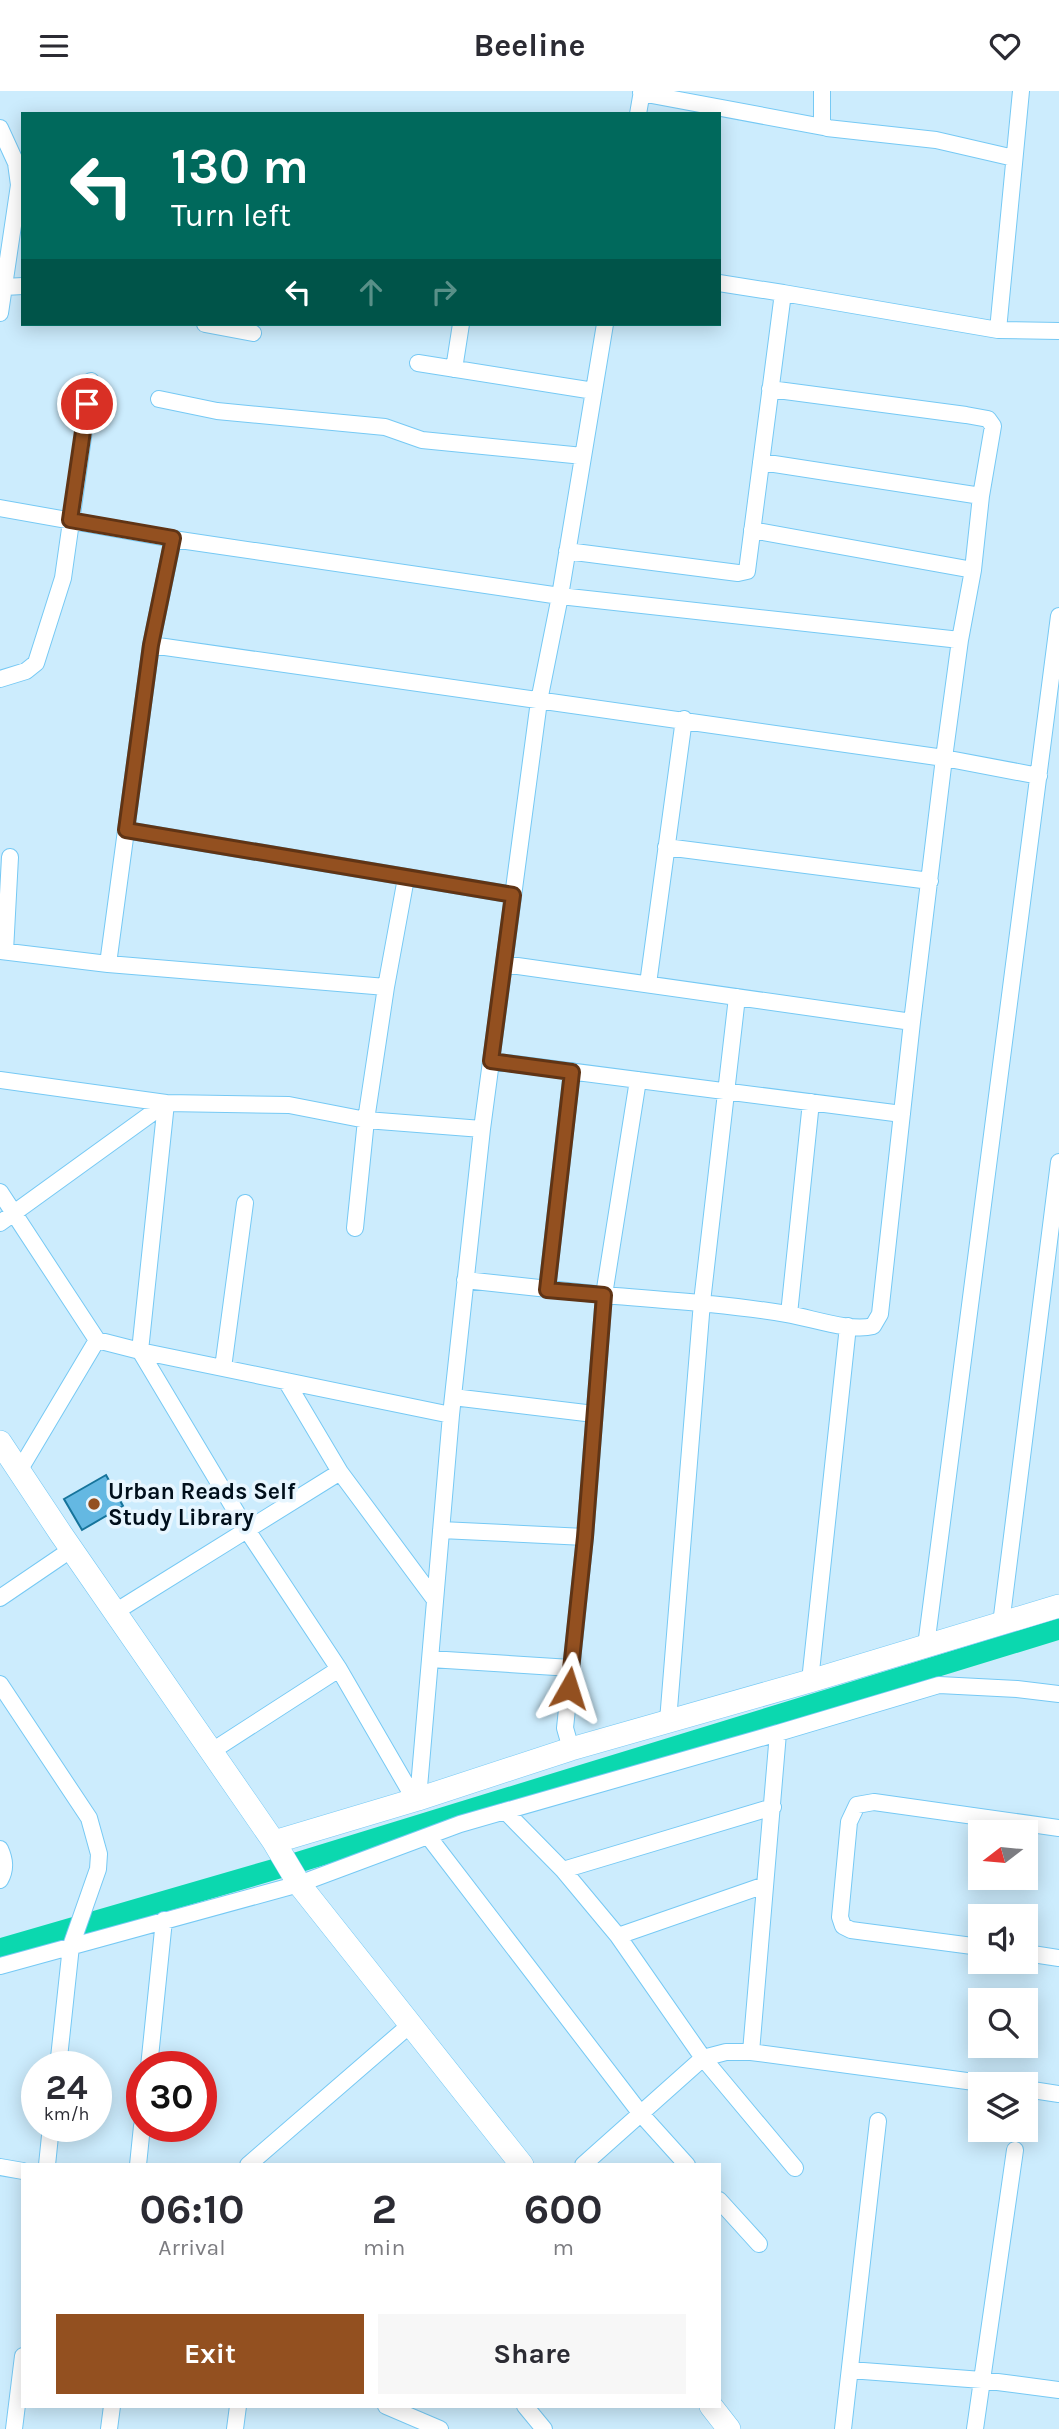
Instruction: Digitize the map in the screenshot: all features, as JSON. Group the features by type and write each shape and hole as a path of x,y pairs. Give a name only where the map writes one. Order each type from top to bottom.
{"street":[{"path":"821,91 823,127"},
{"path":"998,330 1021,91"},
{"path":"638,112 642,92 823,127 936,139 1014,158"},
{"path":"0,128 16,163 19,185 0,313"},
{"path":"721,283 998,330 1059,331"},
{"path":"4,287 21,286"},
{"path":"568,551 743,573 747,571 783,293"},
{"path":"216,326 253,333"},
{"path":"454,369 461,326"},
{"path":"417,1799 451,1415 482,1129 539,701 568,551 605,326"},
{"path":"418,363 594,391"},
{"path":"0,679 26,671 38,660 60,590 91,381"},
{"path":"465,1280 547,1290 702,1302 789,1314 848,1326 873,1326 880,1314 944,758 960,640 973,570 981,496 993,432 992,422 988,419 770,389"},
{"path":"159,399 218,411 385,427 422,440 583,456"},
{"path":"761,462 981,496"},
{"path":"0,508 173,538 560,596 960,640"},
{"path":"752,530 973,570"},
{"path":"108,964 151,645 173,538"},
{"path":"926,1646 1059,616"},
{"path":"151,645 539,701 684,719 944,758 1039,776"},
{"path":"648,984 684,719"},
{"path":"126,830 513,895"},
{"path":"666,847 930,881"},
{"path":"10,856 2,951 108,964 386,987"},
{"path":"355,1228 366,1119 406,878"},
{"path":"504,964 912,1022"},
{"path":"668,1721 702,1302 737,997"},
{"path":"491,1061 902,1114"},
{"path":"547,1290 572,1072"},
{"path":"0,1080 166,1103 289,1105 366,1119 482,1129"},
{"path":"571,1749 565,1728 585,1537 604,1295 638,1080"},
{"path":"0,1223 166,1103"},
{"path":"166,1103 140,1351 247,1529 339,1669 417,1799"},
{"path":"789,1314 811,1103"},
{"path":"1000,1624 1059,1162"},
{"path":"0,1192 97,1340 451,1415"},
{"path":"223,1368 244,1203"},
{"path":"810,1681 848,1326"},
{"path":"19,1471 97,1340"},
{"path":"286,1381 340,1472 435,1600"},
{"path":"453,1397 594,1414"},
{"path":"0,1441 275,1844 297,1881 411,2024 514,2162"},
{"path":"116,1612 340,1472"},
{"path":"441,1530 585,1537"},
{"path":"0,1598 72,1549"},
{"path":"275,1844 571,1749 1059,1606"},
{"path":"430,1658 571,1668"},
{"path":"212,1751 339,1669"},
{"path":"0,1684 89,1818 99,1854 99,1869 71,1946 60,2051"},
{"path":"0,1966 297,1881 505,1811 939,1685 1059,1694"},
{"path":"751,2052 778,1733"},
{"path":"968,1945 851,1930 843,1926 840,1917 849,1822 857,1805 874,1801 1059,1828"},
{"path":"563,1870 773,1807"},
{"path":"505,1811 563,1870 618,1935 703,2058 795,2168"},
{"path":"428,1836 641,2114 685,2163"},
{"path":"0,1849 4,1858 4,1872 0,1880"},
{"path":"618,1935 765,1885"},
{"path":"151,2051 164,1920"},
{"path":"1038,1955 1059,1958"},
{"path":"250,2163 411,2024"},
{"path":"585,2163 703,2058 726,2052 751,2052 968,2081"},
{"path":"1038,2091 1059,2094"},
{"path":"843,2429 878,2121"},
{"path":"47,2163 49,2142"},
{"path":"138,2163 140,2142"},
{"path":"975,2429 1015,2150"},
{"path":"0,2167 21,2171"},
{"path":"721,2202 759,2244"},
{"path":"850,2370 982,2380 1059,2390"},
{"path":"13,2429 21,2371"},
{"path":"109,2429 112,2408"},
{"path":"236,2429 238,2408"},
{"path":"391,2408 440,2429"},
{"path":"527,2408 544,2429"}],"building":[{"path":"106,1475 123,1506 82,1530 64,1499"}],"waterway":[{"path":"0,1949 286,1866 1059,1629"}],"place":[{"name":"Urban Reads Self Study Library","path":"94,1504"}],"route":[{"path":"87,404 70,520 173,538 151,645 126,830 513,895 491,1061 572,1072 547,1290 604,1295 585,1537 569,1688"}]}
